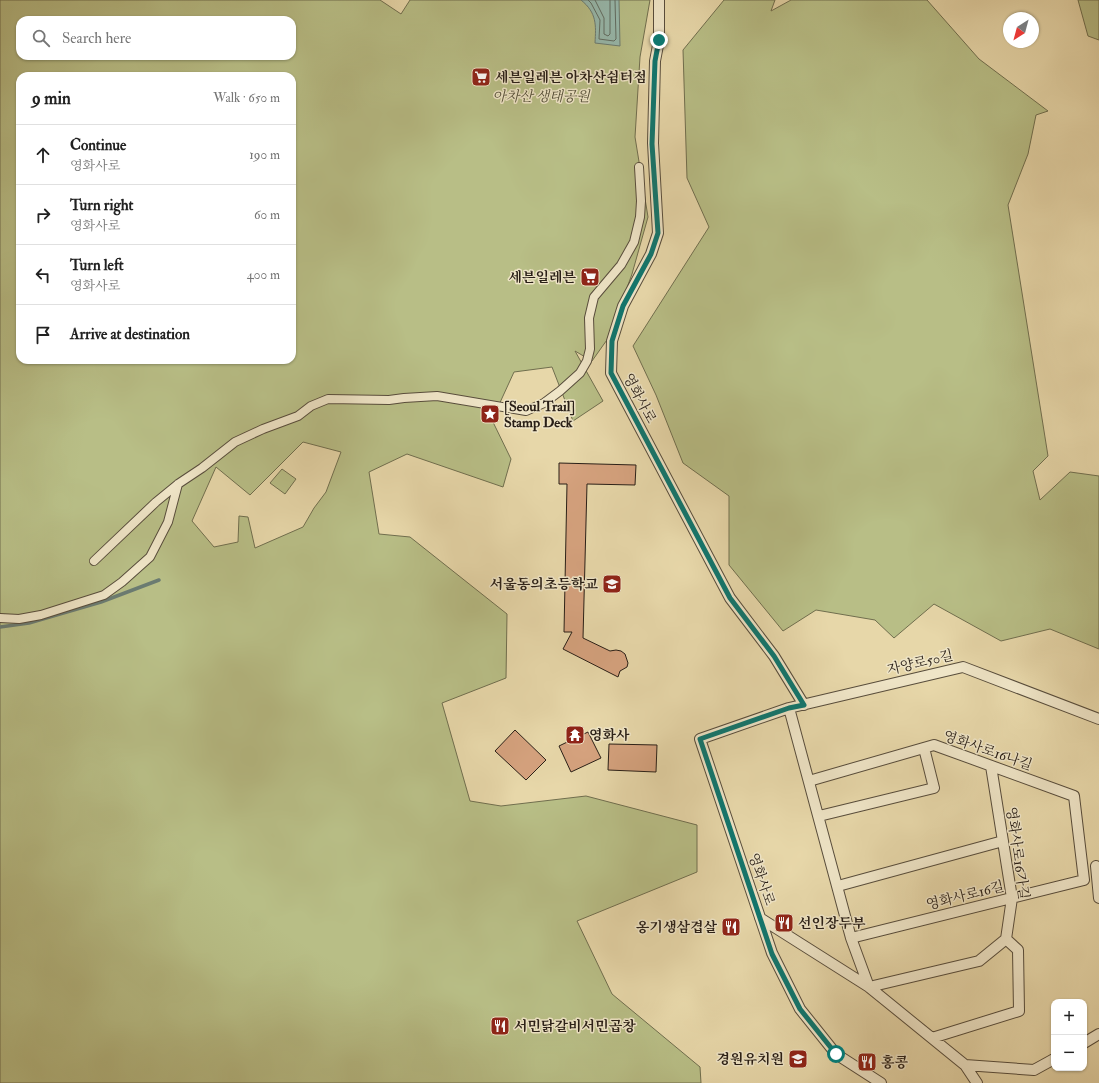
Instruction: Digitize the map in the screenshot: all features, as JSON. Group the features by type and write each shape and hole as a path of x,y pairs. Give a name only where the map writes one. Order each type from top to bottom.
{"street":[{"name":"영화사로","path":"660,0 659,40 655,61 652,144 658,233 651,254 623,306 612,341 611,373 730,598 774,656 804,705"},
{"path":"94,562 156,502 235,442 263,429 298,416 311,406 328,399 389,400 437,396 526,411 544,403 580,373 586,361 590,349 589,318 594,297 621,265 634,242 640,217 641,201 639,168"},
{"path":"0,618 19,618 41,615 104,595 122,582 150,558 168,522 178,484"},
{"name":"자양로50길","path":"789,708 963,667 1099,719"},
{"name":"영화사로","path":"789,708 700,739 772,954 800,1009 836,1054 881,1083"},
{"path":"789,708 852,938 869,987"},
{"name":"영화사로16나길","path":"809,781 934,746 991,766 1074,796 1084,880"},
{"path":"818,816 934,788 924,748"},
{"name":"영화사로16가길","path":"991,766 1012,898 1006,938"},
{"path":"838,886 1003,841"},
{"path":"1084,880 1098,865"},
{"path":"1098,865 1099,898"},
{"name":"영화사로16길","path":"852,938 1084,880"},
{"path":"760,918 869,987 965,1065 977,1083"},
{"path":"869,987 979,961 1006,938 1018,950 1019,1011 932,1038"},
{"path":"1087,1041 1099,1034"},
{"path":"965,1065 1034,1070 1051,1061"}],"green space":[{"name":"아차산 생태공원","path":"0,0 380,0 401,14 410,0 650,0 640,57 635,137 648,217 632,274 609,337 592,361 575,351 603,401 573,421 552,367 514,372 492,420 511,459 503,487 407,454 369,472 379,534 410,537 507,614 506,678 442,703 470,801 501,806 586,796 697,825 697,872 577,921 612,994 700,1067 701,1083 0,1083","holes":["303,442 341,452 326,492 314,508 303,527 255,548 248,517 239,516 238,542 214,547 192,521 216,467 250,495"]},
{"path":"724,0 775,0 771,11 791,0 927,0 979,59 1048,111 1036,115 1028,154 1008,205 1048,456 1033,471 1040,500 1070,472 1099,476 1099,649 1050,629 1001,641 934,604 894,638 875,620 816,610 783,631 729,565 729,496 683,463 656,395 633,346 709,227 687,178 683,50"},
{"path":"1078,0 1099,0 1099,40 1088,36"},
{"path":"282,469 296,479 285,494 270,483"}],"water":[{"path":"581,0 619,0 620,46 595,43 595,25 593,15"}],"building":[{"path":"559,463 636,465 635,485 587,484 583,638 610,651 621,651 625,654 628,663 627,667 620,671 618,677 563,649 572,632 564,632 567,484 559,484"},
{"path":"515,730 546,760 526,780 495,751"},
{"path":"588,732 601,758 571,772 559,746"},
{"path":"609,744 657,745 656,772 608,770"}],"waterway":[{"path":"0,627 29,623 101,602 159,580"}],"place":[{"name":"세븐일레븐 아차산쉼터점","path":"481,77"},
{"name":"세븐일레븐","path":"590,277"},
{"name":"[Seoul Trail] Stamp Deck","path":"490,414"},
{"name":"서울동의초등학교","path":"612,584"},
{"name":"영화사","path":"575,735"},
{"name":"선인장두부","path":"784,923"},
{"name":"옹기생삼겹살","path":"731,927"},
{"name":"서민닭갈비서민곱창","path":"500,1026"},
{"name":"경원유치원","path":"798,1059"},
{"name":"홍콩","path":"867,1062"}],"route":[{"path":"659,40 655,61 652,144 658,233 651,254 623,306 612,341 611,373 730,598 774,656 804,705 789,708 700,739 772,954 800,1009 836,1054"}]}
